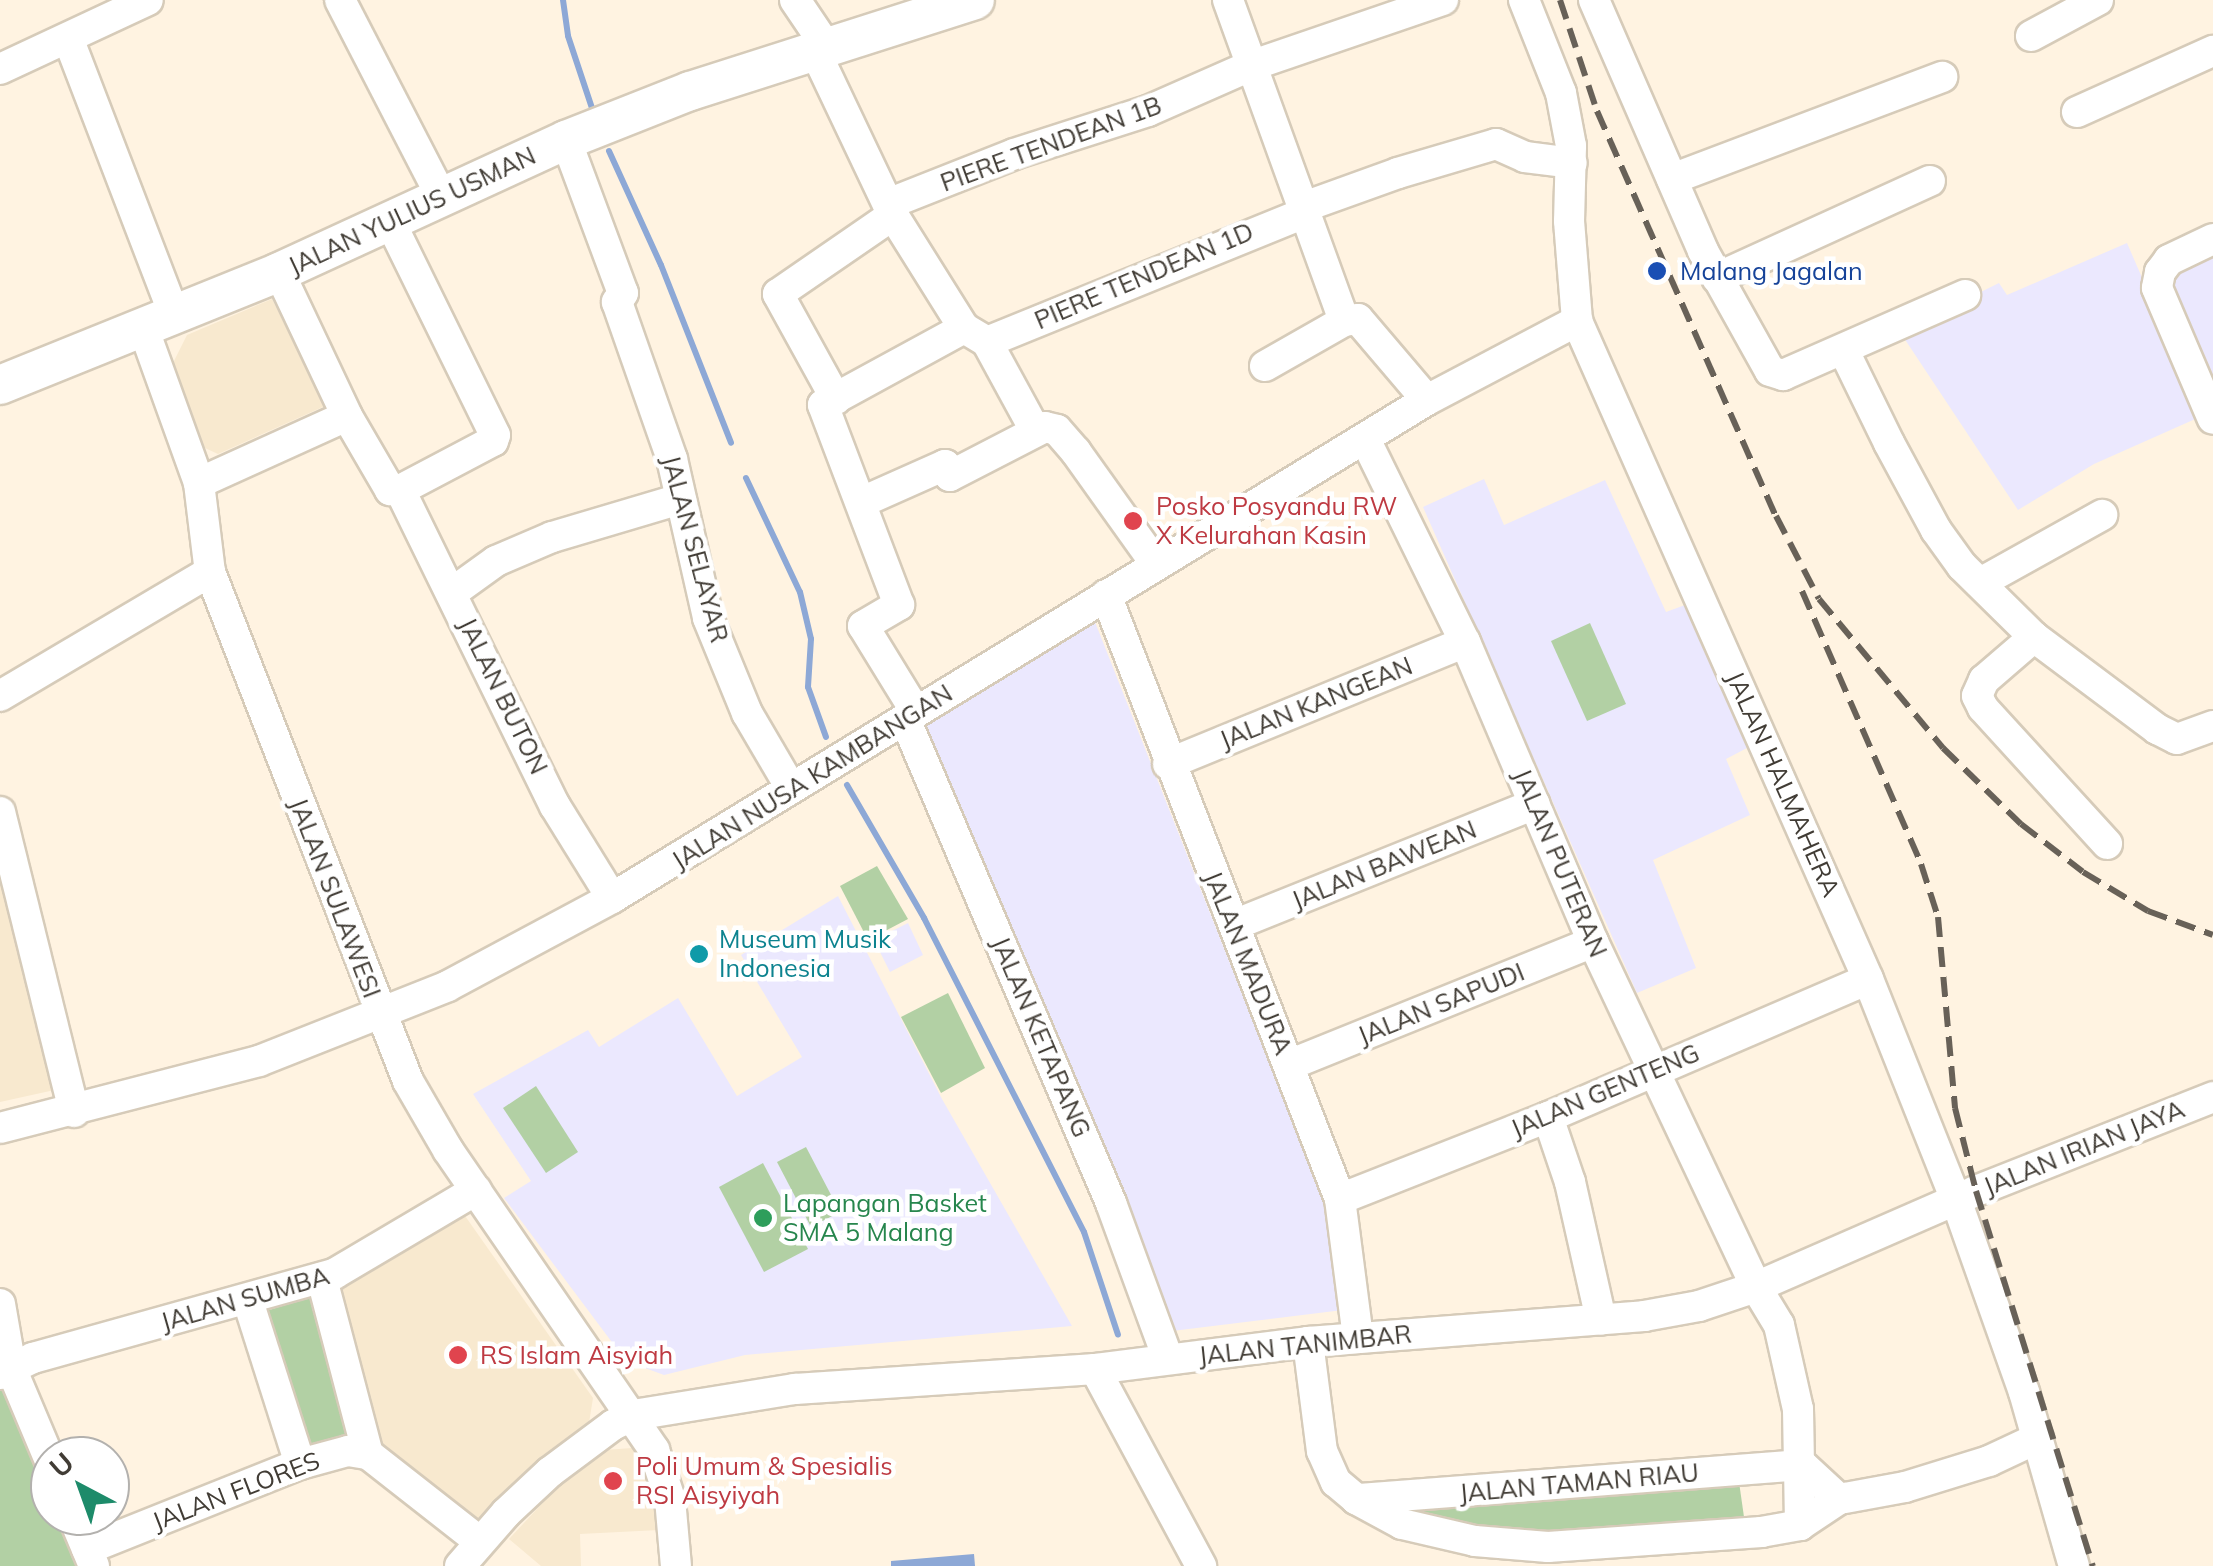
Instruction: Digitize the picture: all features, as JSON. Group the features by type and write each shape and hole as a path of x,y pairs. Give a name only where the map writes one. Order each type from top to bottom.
{"main road":[{"name":"JALAN YULIUS USMAN","path":"0,385 279,272 566,140 690,91 975,0"}],"street":[{"path":"0,69 148,0"},
{"path":"795,0 822,51 891,210 1035,430"},
{"path":"1228,0 1344,321"},
{"name":"PIERE TENDEAN 1B","path":"836,399 778,294 891,210 1014,154 1148,112 1250,66 1444,0"},
{"name":"JALAN HALMAHERA","path":"1524,0 1561,93 1572,163 1569,221 1577,320 1868,978 1956,1200 2038,1438 2074,1566"},
{"path":"1594,0 1717,278 1770,371 1783,375 1965,295"},
{"path":"2031,36 2098,0"},
{"path":"344,1 441,196"},
{"name":"JALAN SULAWESI","path":"68,38 159,323 199,483 210,572 380,1016 408,1081 476,1190 634,1415 664,1472 676,1566"},
{"path":"2078,112 2213,51"},
{"path":"1672,179 1942,77"},
{"name":"JALAN SELAYAR","path":"566,140 622,292 617,302 672,460 708,618 748,713 790,788"},
{"name":"PIERE TENDEAN 1D","path":"836,399 975,335 1398,172 1496,144 1526,157 1572,163"},
{"path":"1717,278 1930,182"},
{"path":"389,220 494,435 493,440 400,490"},
{"path":"2213,239 2169,260 2160,272 2157,288 2213,419"},
{"path":"199,483 347,416 279,272"},
{"name":"JALAN NUSA KAMBANGAN","path":"0,1128 202,1080 380,1016 448,986 612,898 1427,400 1577,320"},
{"path":"1265,366 1344,321 1362,322 1427,400"},
{"path":"1844,351 1936,530 1980,584 2034,636 2168,735 2190,737 2213,726"},
{"path":"836,399 822,405 862,502 945,465 950,476 1035,430 1057,430 1156,564"},
{"name":"JALAN BUTON","path":"347,416 390,490 400,490 555,806 612,898"},
{"name":"JALAN PUTERAN","path":"1364,438 1465,642 1593,942 1756,1287 1779,1325 1790,1365 1802,1465"},
{"path":"452,592 496,561 552,537 680,499"},
{"name":"JALAN KETAPANG","path":"862,502 899,605 863,626 911,716 1110,1203 1168,1359"},
{"path":"1980,584 2102,515"},
{"path":"0,696 210,572"},
{"name":"JALAN MADURA","path":"1106,595 1168,764 1340,1200 1358,1338"},
{"path":"2034,636 1984,680 1977,696 1983,708 2107,844"},
{"path":"0,670 94,638"},
{"name":"JALAN KANGEAN","path":"1168,764 1465,642"},
{"name":"JALAN BAWEAN","path":"1234,926 1535,804"},
{"path":"0,812 74,1112"},
{"name":"JALAN SAPUDI","path":"1289,1066 1593,942"},
{"name":"JALAN GENTENG","path":"1340,1200 1548,1117 1868,978"},
{"name":"JALAN IRIAN JAYA","path":"1956,1200 2213,1097"},
{"path":"1548,1117 1570,1182 1602,1320"},
{"name":"JALAN SUMBA","path":"6,1371 322,1279 476,1190"},
{"name":"JALAN TANIMBAR","path":"634,1415 795,1389 1096,1369 1308,1342 1602,1320 1699,1306 1756,1287 1956,1200"},
{"path":"322,1279 368,1454 479,1542"},
{"path":"248,1301 300,1464"},
{"path":"0,1304 6,1371 38,1436"},
{"name":"JALAN TAMAN RIAU","path":"1308,1342 1322,1451 1336,1482 1356,1499 1402,1524 1448,1537 1548,1547 1800,1525 1839,1499 1905,1487 1989,1461 2038,1438"},
{"path":"1096,1369 1201,1566"},
{"path":"460,1566 550,1472 613,1425 634,1415"},
{"name":"JALAN FLORES","path":"90,1558 300,1464 348,1451 368,1454"},
{"path":"1802,1465 1839,1499"},
{"path":"1800,1525 1802,1465"},
{"name":"JALAN TAMAN RIAU","path":"1356,1499 1802,1465"}],"shaded area":[{"path":"2127,243 2202,416 2094,464 2018,510 1900,332 1999,283 2007,295"},
{"path":"2213,258 2213,375 2171,277"},
{"path":"272,299 325,406 218,454 192,442 172,365 187,335"},
{"path":"1484,479 1504,525 1605,480 1666,612 1685,605 1747,748 1726,759 1750,815 1653,860 1696,968 1637,993 1423,507"},
{"path":"1095,622 1340,1242 1343,1310 1164,1332 926,724"},
{"path":"0,858 59,1089 0,1102"},
{"path":"838,896 942,1099 1072,1326 745,1355 664,1375 626,1361 504,1198 531,1181 473,1094 588,1030 599,1047 678,998 737,1096 802,1057 741,955"},
{"path":"908,923 923,955 890,972 874,940"},
{"name":"RS Islam Aisyiah","path":"463,1213 593,1398 589,1423 479,1524 386,1456 335,1298 339,1283"},
{"path":"632,1448 654,1477 659,1530 580,1534 581,1566 541,1566 509,1539 591,1451"}],"green space":[{"path":"1590,623 1626,704 1587,721 1551,641"},
{"path":"877,866 908,919 868,940 840,886"},
{"path":"948,993 985,1068 941,1093 901,1017"},
{"path":"536,1086 578,1152 546,1173 503,1108"},
{"path":"806,1147 840,1212 811,1227 777,1162"},
{"name":"Lapangan Basket SMA 5 Malang","path":"763,1163 808,1249 764,1272 719,1187"},
{"path":"314,1296 358,1434 309,1451 266,1311"},
{"path":"0,1388 15,1397 30,1436 30,1536 70,1536 82,1566 0,1566"},
{"path":"1739,1482 1745,1524 1557,1536 1476,1529 1407,1516 1406,1508"}],"water":[{"path":"974,1554 975,1566 891,1566 891,1561"}],"waterway":[{"path":"563,0 568,36 594,114"},
{"path":"609,151 661,265 731,443"},
{"path":"746,478 800,592 811,639 808,687 826,737"},
{"path":"847,785 924,918 1084,1232 1118,1335"}],"railway":[{"path":"1560,0 1597,111 1776,516 1819,599 1943,748 2021,824 2083,872 2148,911 2213,935"},
{"path":"1802,591 1921,864 1938,917 1955,1108 1976,1191 2093,1566"}],"place":[{"name":"Malang Jagalan","path":"1657,271"},
{"name":"Posko Posyandu RW X Kelurahan Kasin","path":"1133,521"},
{"name":"Museum Musik Indonesia","path":"699,954"},
{"name":"Lapangan Basket SMA 5 Malang","path":"763,1218"},
{"name":"RS Islam Aisyiah","path":"458,1355"},
{"name":"Poli Umum & Spesialis RSI Aisyiyah","path":"613,1481"}]}
